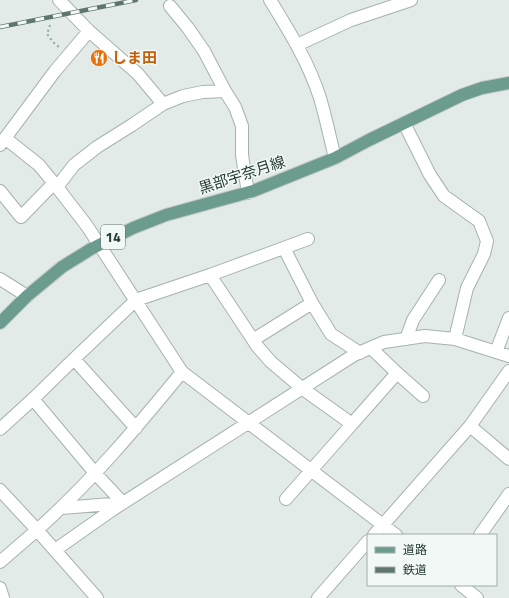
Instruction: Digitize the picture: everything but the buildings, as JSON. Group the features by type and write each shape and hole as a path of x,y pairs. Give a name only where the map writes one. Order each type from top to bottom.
{"main road":[{"name":"黒部宇奈月線","path":"0,323 27,296 62,267 99,244 166,215 248,193 335,158 462,95 482,88 509,83"}],"street":[{"path":"59,0 89,31 138,74 163,104"},
{"path":"270,0 297,45 320,98 335,158"},
{"path":"297,45 351,20 411,0"},
{"path":"170,6 204,51 235,107 242,126 242,154 248,193"},
{"path":"89,31 55,71 2,142 39,165 55,185 99,244 182,372 395,534"},
{"path":"0,191 4,204 21,217 74,165 97,147 163,104 184,96 203,92 225,91"},
{"path":"404,123 430,175 444,196 479,221 486,241 484,254 467,288 455,339"},
{"path":"0,429 136,300 308,239"},
{"path":"284,248 312,303 331,334 366,350 397,373 423,396"},
{"path":"210,275 253,340 271,362 303,389 352,424"},
{"path":"0,279 27,296"},
{"path":"406,339 413,320 439,280"},
{"path":"253,340 312,303"},
{"path":"496,352 509,318"},
{"path":"55,550 123,503 303,389 366,350 384,342 425,336 455,339 509,356"},
{"path":"74,359 136,428"},
{"path":"375,534 470,426 509,371"},
{"path":"0,562 62,508 136,428 182,372"},
{"path":"286,499 397,373"},
{"path":"33,399 95,473 123,503"},
{"path":"470,426 509,459"},
{"path":"0,490 97,598"},
{"path":"481,534 509,494"},
{"path":"62,508 123,503"},
{"path":"318,598 367,542"},
{"path":"462,586 478,598"},
{"path":"0,588 3,598"}],"path":[{"path":"50,25 47,34 53,42 68,55"}],"railway":[{"path":"0,27 136,0"}],"place":[{"name":"しま田","path":"99,58"}]}
